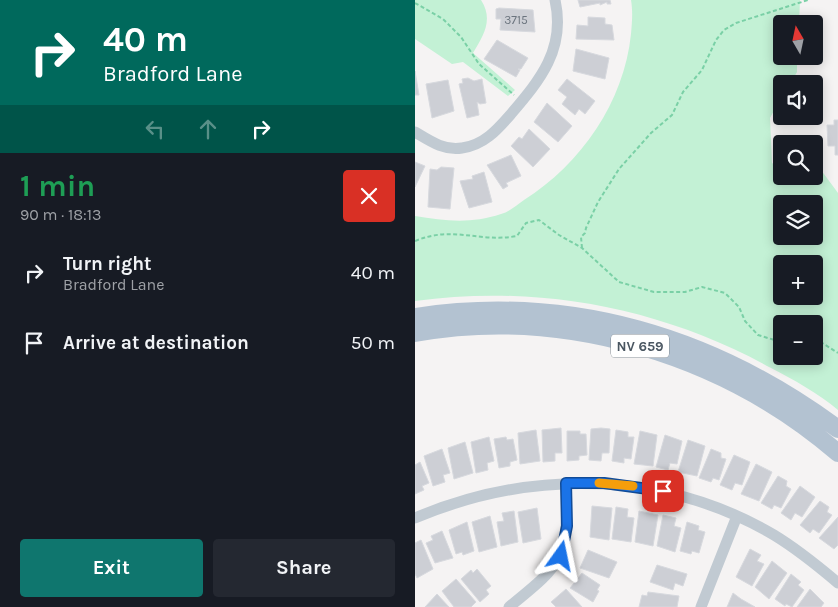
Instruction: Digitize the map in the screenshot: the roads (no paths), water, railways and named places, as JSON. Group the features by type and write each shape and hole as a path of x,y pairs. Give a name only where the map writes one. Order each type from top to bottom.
{"main road":[{"name":"NV 659","path":"415,317 475,310 528,311 579,316 626,326 691,346 750,372 781,389 838,429"},
{"name":"NV 659","path":"415,333 469,328 551,329 605,338 655,351 736,383 777,406 809,428 838,453"}],"street":[{"path":"415,132 441,146 454,148 469,146 490,137 538,83 550,61 557,24 555,0"},
{"path":"509,607 541,582 552,571 561,556 567,526 566,483"},
{"path":"415,518 483,495 533,486 566,483 604,483 663,491 737,516 787,544 838,583"},
{"path":"701,607 737,516"}]}
